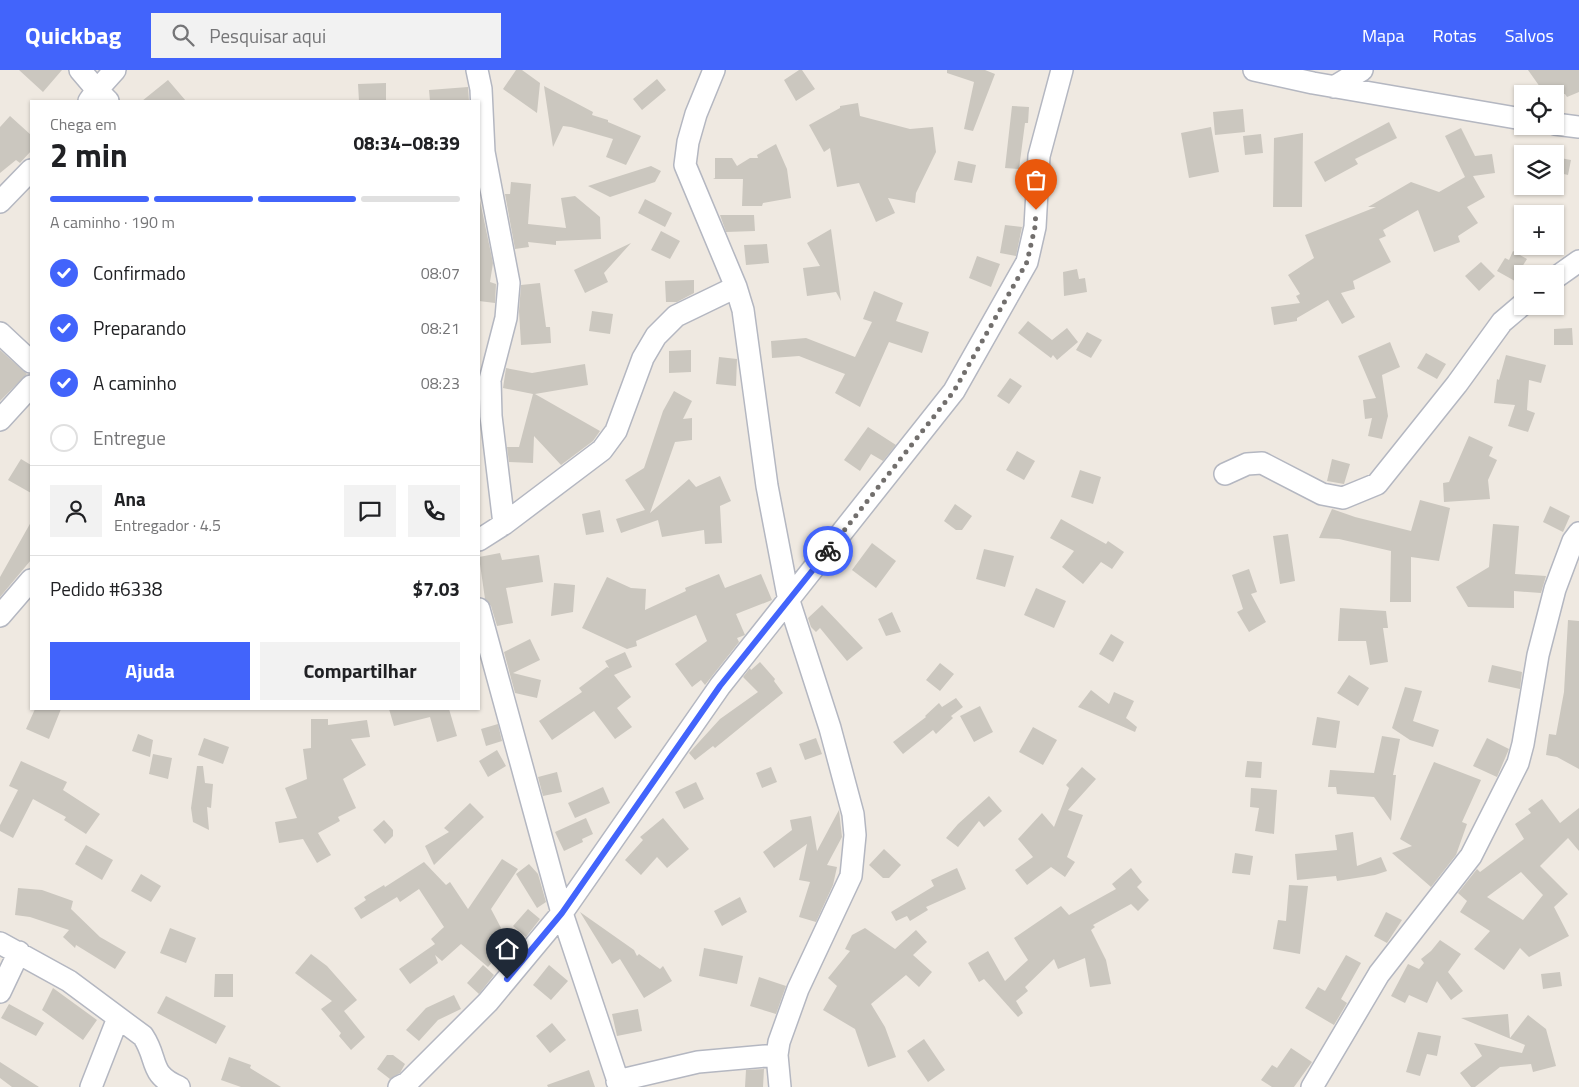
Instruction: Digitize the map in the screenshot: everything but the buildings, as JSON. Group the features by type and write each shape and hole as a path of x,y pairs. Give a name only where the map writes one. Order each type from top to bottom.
{"street":[{"path":"80,70 98,97 115,70"},
{"path":"476,70 481,90 484,152 509,283 506,318 490,380 491,416 504,524"},
{"path":"714,70 693,123 685,165 736,287 743,310 767,486 790,600 830,728 853,814 855,835 851,876 798,989 777,1055 780,1087"},
{"path":"399,1087 407,1082 488,1002 562,913 720,686 954,391 1027,262 1035,227 1039,156 1062,70"},
{"path":"1254,70 1334,87 1514,118"},
{"path":"1334,87 1362,70"},
{"path":"1564,125 1579,127"},
{"path":"0,202 30,171"},
{"path":"1564,272 1579,261"},
{"path":"480,539 504,524 602,450 616,431 644,358 662,329 676,316 736,287"},
{"path":"1225,474 1247,464 1262,463 1322,494 1343,498 1377,484 1457,384 1502,322 1514,312"},
{"path":"0,333 30,361"},
{"path":"0,420 30,387"},
{"path":"1312,1087 1379,974 1471,856 1518,763 1538,654 1555,589 1573,541 1579,533"},
{"path":"0,616 30,581"},
{"path":"480,613 562,913 619,1084 698,1062 777,1055"},
{"path":"0,943 19,952 69,982 144,1036 151,1048 158,1074 164,1081 179,1087"},
{"path":"0,992 19,952"},
{"path":"91,1087 118,1018"}],"way so far":[{"path":"828,551 954,391 1027,262 1035,227 1036,210"}],"route":[{"path":"507,979 562,913 720,686 828,551"}]}
